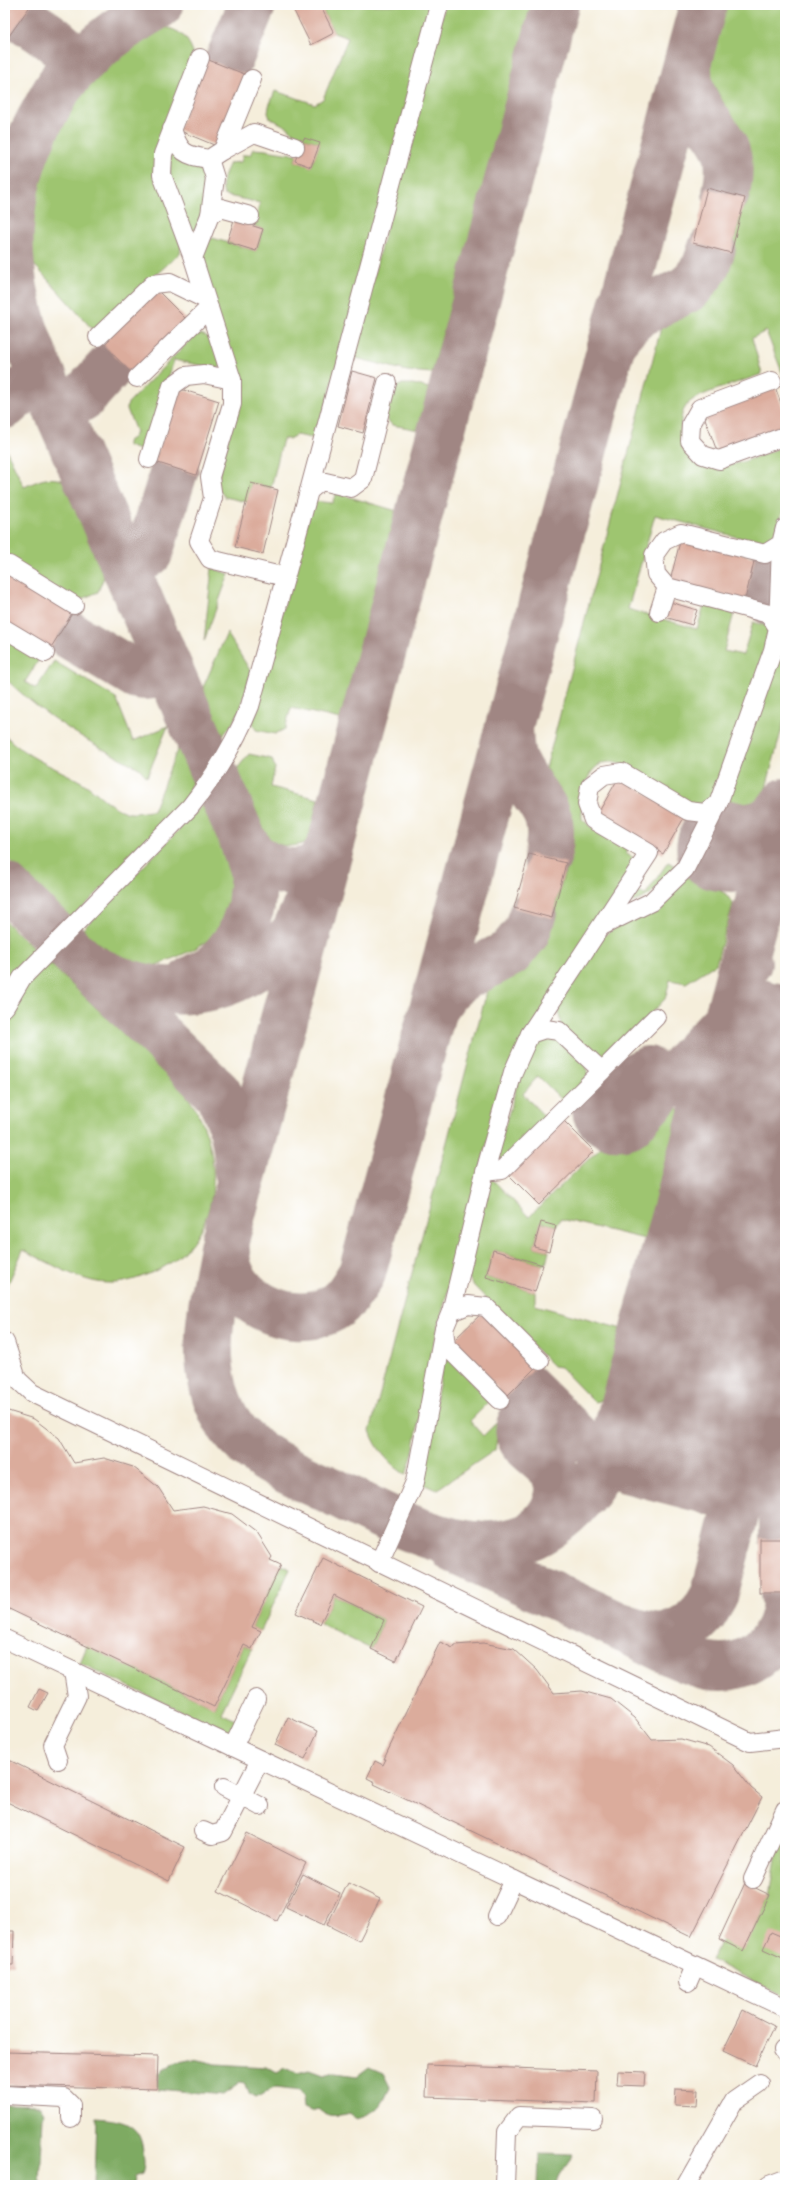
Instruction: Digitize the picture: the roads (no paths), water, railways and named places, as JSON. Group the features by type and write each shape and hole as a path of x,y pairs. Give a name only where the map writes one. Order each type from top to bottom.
{"lane":[{"path":"5,1007 22,978 190,807 200,794 242,727 250,706 309,491 439,5"},
{"path":"200,58 163,154 162,175 193,258 232,380 232,404 210,477 213,498 200,541 210,559 285,577"},
{"path":"193,258 210,215 215,178 216,155 252,79"},
{"path":"172,129 178,147 192,156 216,155 254,133 295,147"},
{"path":"210,215 221,208 250,216"},
{"path":"98,337 153,284 170,282 207,303"},
{"path":"137,378 207,303"},
{"path":"149,459 172,386 186,376 204,374 232,380"},
{"path":"772,381 700,408 691,424 690,441 703,455 719,460 785,436"},
{"path":"309,491 321,481 351,488 363,479 387,384"},
{"path":"779,640 769,614 666,587 656,574 654,555 664,541 681,533 765,554 783,536"},
{"path":"601,926 651,902 685,870 718,804 779,640 783,536"},
{"path":"5,566 9,565 74,605"},
{"path":"659,612 666,587"},
{"path":"5,629 45,653"},
{"path":"379,1563 416,1482 444,1329 451,1312 485,1172 513,1072 530,1034 649,853 593,820 587,804 590,786 604,775 622,772 688,811 705,813 718,804"},
{"path":"485,1172 502,1170 656,1017"},
{"path":"530,1034 545,1028 559,1031 602,1071"},
{"path":"451,1312 468,1305 486,1306 540,1361"},
{"path":"444,1329 446,1346 500,1400"},
{"path":"5,1342 17,1379 32,1393 750,1742 785,1738"},
{"path":"5,1639 785,2008"},
{"path":"58,1760 54,1745 77,1708 77,1696 73,1671"},
{"path":"233,1747 256,1699"},
{"path":"203,1831 212,1835 223,1832 260,1760"},
{"path":"224,1787 260,1806"},
{"path":"753,1879 785,1810"},
{"path":"497,1916 514,1880"},
{"path":"688,1982 696,1966"},
{"path":"686,2185 734,2101 760,2083"},
{"path":"5,2095 64,2098 71,2105 71,2118"},
{"path":"505,2185 507,2132 519,2116 593,2119"},
{"path":"769,2185 785,2179"}]}
